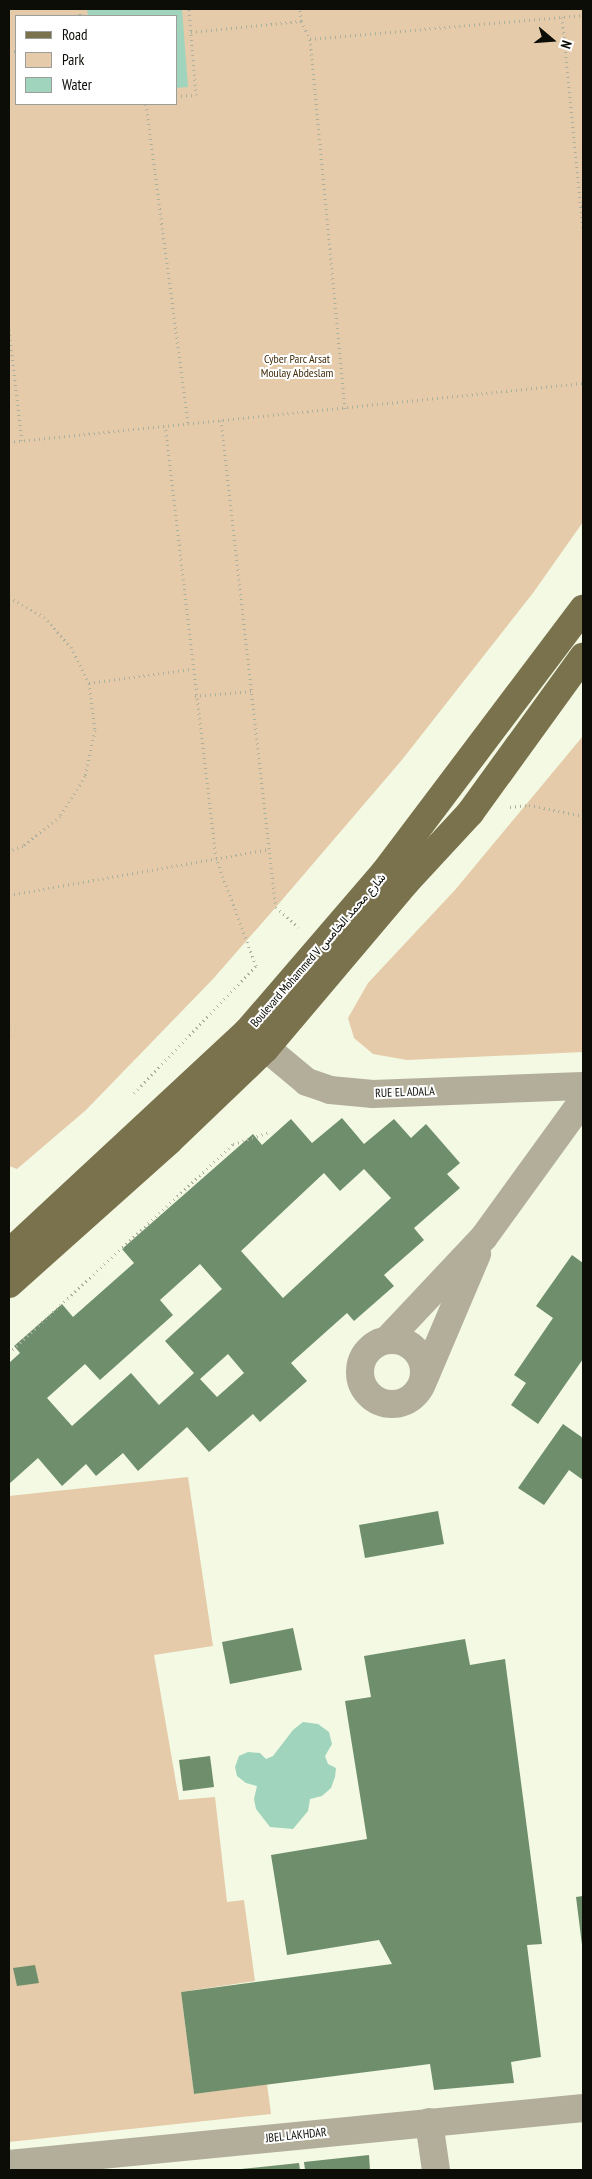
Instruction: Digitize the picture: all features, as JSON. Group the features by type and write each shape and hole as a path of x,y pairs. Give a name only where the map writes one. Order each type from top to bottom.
{"main road":[{"name":"Boulevard Mohammed V شارع محمد الخامس","path":"9,1253 256,1041 319,946 384,873 583,609"},
{"name":"Boulevard Mohammed V شارع محمد الخامس","path":"9,1284 169,1142 256,1041 470,813 583,657"}],"street":[{"name":"RUE EL ADALA","path":"256,1041 307,1082 342,1092 373,1094 583,1086"},
{"path":"484,1237 419,1391 410,1400 398,1404 374,1399 365,1389 360,1378 366,1353 375,1344 387,1340 484,1237 583,1100"},
{"path":"387,1340 411,1346 420,1355 424,1379"},
{"name":"JBEL LAKHDAR","path":"9,2164 583,2108"},
{"path":"429,2122 436,2170"}],"path":[{"path":"178,96 196,95 189,9"},
{"path":"300,9 301,20 310,39 345,408"},
{"path":"310,39 583,15"},
{"path":"562,17 583,232"},
{"path":"191,32 301,20"},
{"path":"146,105 188,424"},
{"path":"9,330 22,440"},
{"path":"9,442 583,383"},
{"path":"221,420 276,907 319,946"},
{"path":"132,1096 256,966 216,858 195,696 165,426"},
{"path":"9,597 44,617 71,647 89,683 95,730 85,776 60,816 23,846 9,851"},
{"path":"89,683 192,669"},
{"path":"195,696 252,691"},
{"path":"470,813 529,805 583,816"},
{"path":"9,894 270,849"},
{"path":"9,1025 9,1036"},
{"path":"9,1353 233,1144 270,1132"}],"green space":[{"name":"Cyber Parc Arsat Moulay Abdeslam","path":"9,9 583,9 583,522 533,593 401,761 276,907 213,979 86,1110 17,1169 9,1166"},
{"path":"583,736 583,1052 407,1060 373,1054 354,1038 348,1018 368,983 455,890"},
{"path":"188,1477 213,1646 154,1655 179,1800 215,1797 227,1902 244,1900 255,1981 181,1992 194,2094 267,2084 271,2114 9,2142 9,1496"}],"water":[{"path":"87,9 182,9 188,87 178,88 178,15 88,15"},
{"path":"303,1722 318,1724 329,1732 332,1744 325,1756 328,1764 336,1768 335,1777 331,1788 322,1796 310,1799 308,1811 293,1829 270,1827 256,1809 254,1799 257,1786 246,1783 237,1776 235,1767 239,1756 248,1752 260,1753 266,1759 273,1756 293,1730"}],"building":[{"path":"342,1118 364,1144 394,1119 411,1138 426,1124 460,1163 447,1174 460,1188 414,1228 424,1240 384,1275 394,1286 354,1321 347,1313 291,1363 307,1381 260,1422 253,1414 209,1452 187,1427 138,1471 123,1453 96,1476 86,1464 62,1486 38,1458 9,1484 9,1363 20,1353 14,1346 62,1304 73,1317 134,1263 122,1249 253,1134 262,1145 291,1119 312,1143","holes":["364,1169 391,1198 283,1298 241,1251 324,1173 340,1191","200,1264 222,1289 165,1341 194,1373 159,1405 131,1373 72,1426 47,1398 85,1364 100,1380 173,1315 160,1300","228,1354 244,1373 217,1397 200,1379"]},
{"path":"572,1255 583,1263 583,1359 538,1424 511,1405 526,1383 514,1375 553,1318 536,1306"},
{"path":"563,1424 583,1438 583,1480 569,1470 544,1505 518,1488"},
{"path":"438,1511 444,1544 365,1558 359,1525"},
{"path":"293,1628 302,1670 230,1684 222,1642"},
{"path":"465,1639 470,1665 505,1659 542,1944 527,1945 541,2057 511,2062 514,2083 434,2090 430,2064 194,2094 181,1992 392,1964 379,1940 287,1955 271,1855 367,1839 345,1701 371,1697 364,1656"},
{"path":"210,1756 214,1787 183,1791 179,1760"},
{"path":"583,1896 583,1945 582,1945 576,1897"},
{"path":"35,1965 39,1983 17,1986 13,1968"},
{"path":"369,2155 370,2170 305,2170 304,2162"},
{"path":"299,2163 300,2170 241,2170 241,2169"}]}
